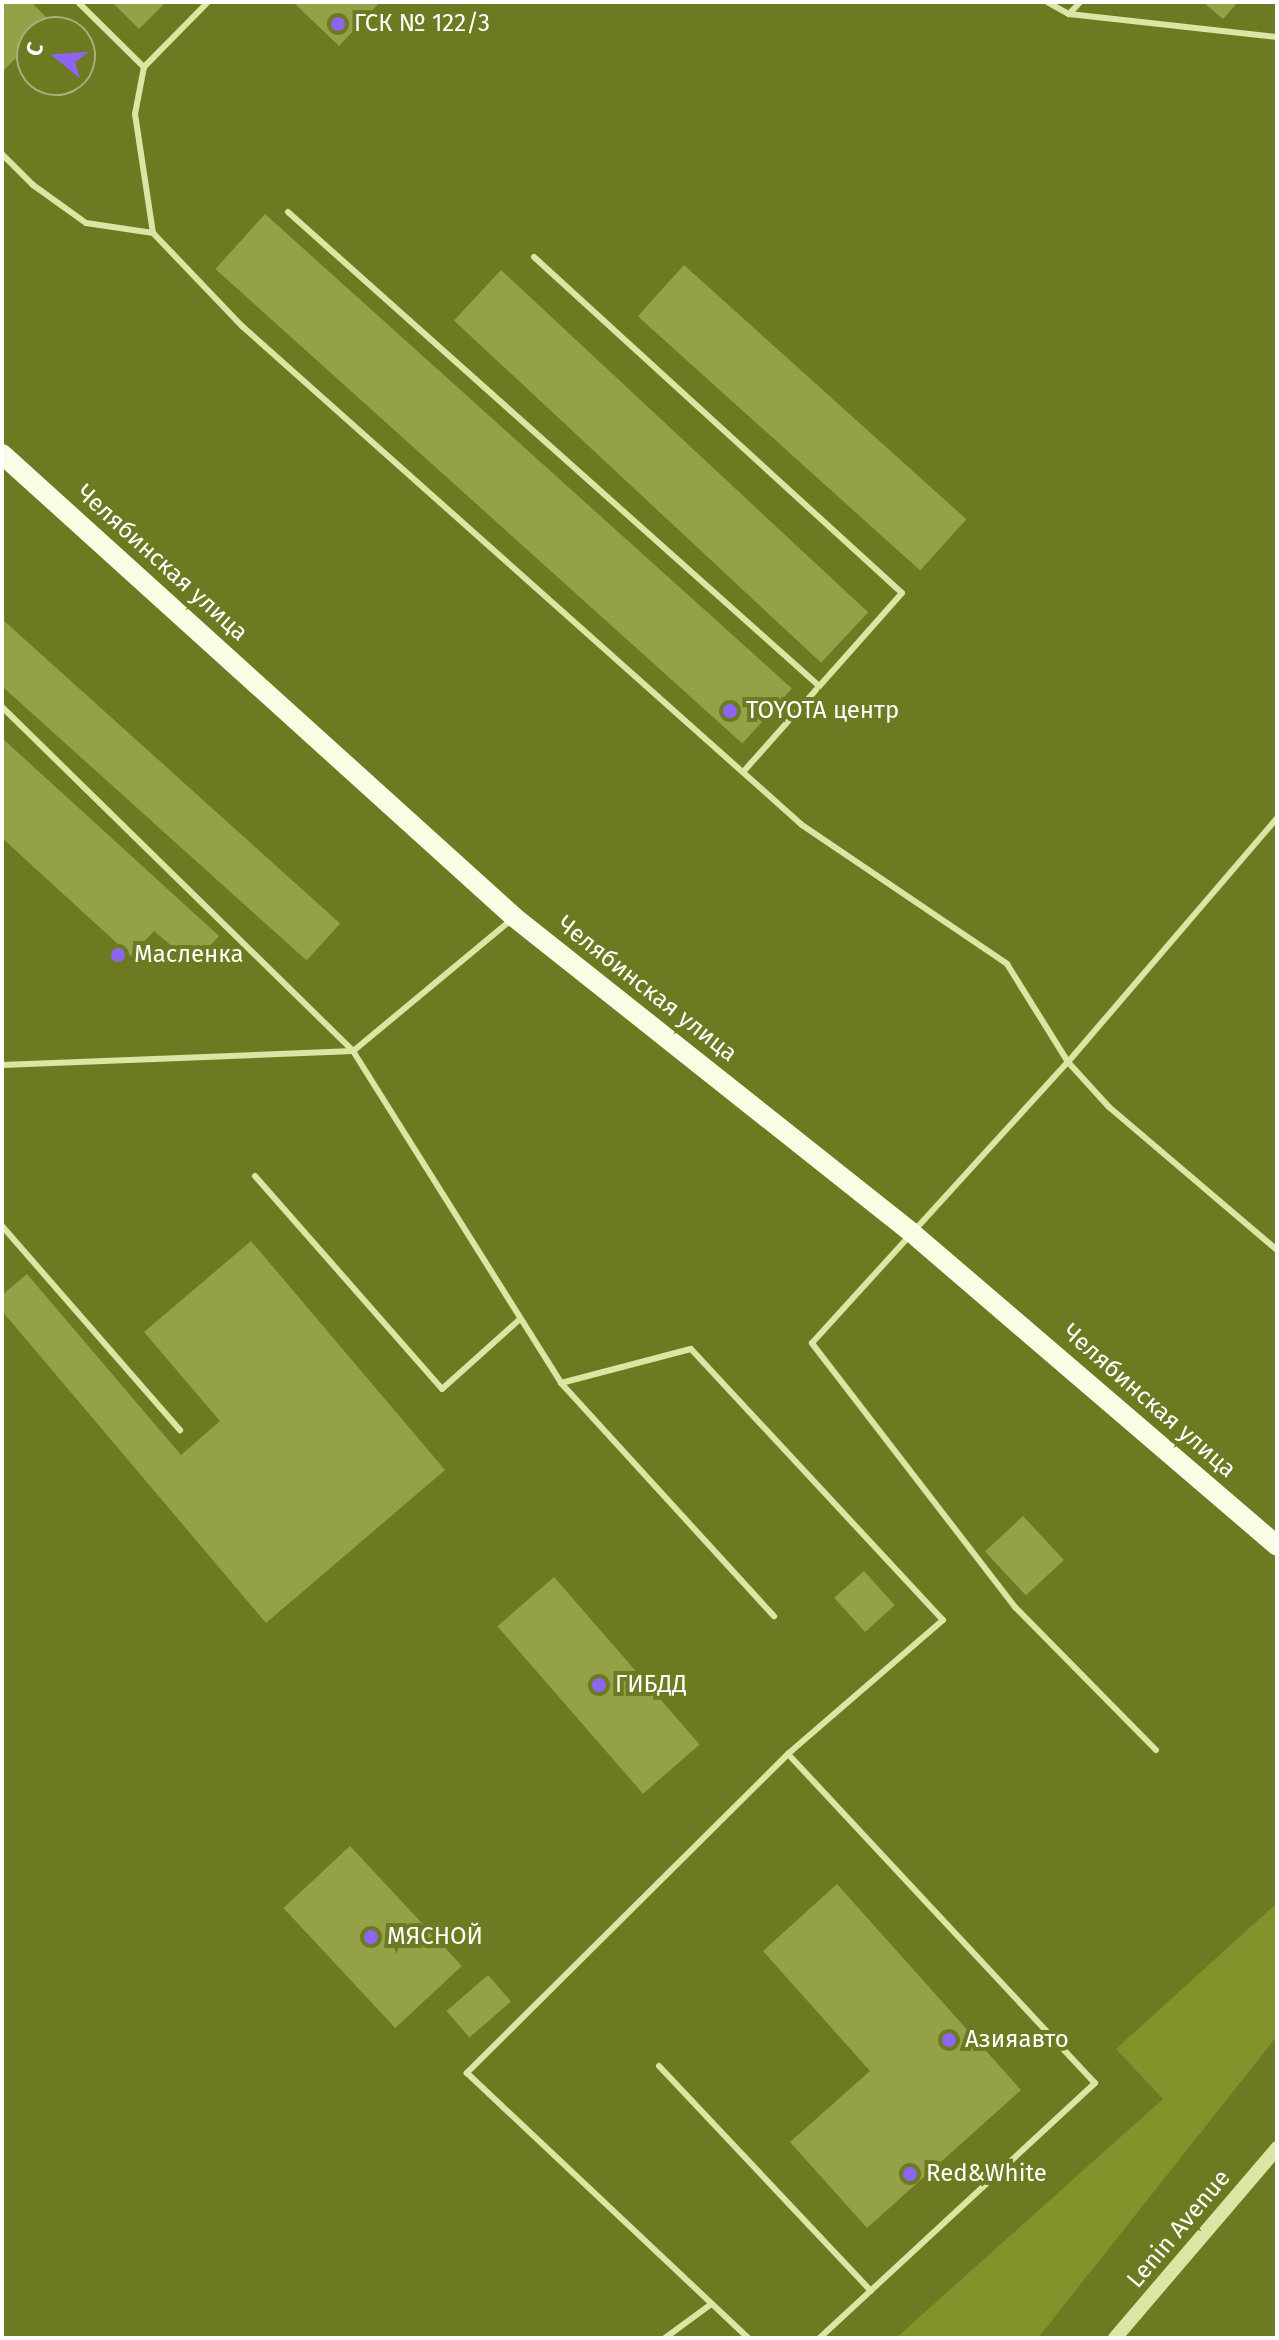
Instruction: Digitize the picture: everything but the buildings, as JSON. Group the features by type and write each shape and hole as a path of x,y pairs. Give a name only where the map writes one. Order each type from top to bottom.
{"main road":[{"name":"Челябинская улица","path":"2,454 514,917 911,1232 1277,1546"}],"street":[{"name":"Lenin Avenue","path":"1115,2338 1277,2148"}],"lane":[{"path":"78,2 144,67"},
{"path":"208,2 144,67 135,114 153,233 242,326 743,772 872,877 1007,964 1068,1062 1109,1107 1277,1250"},
{"path":"1047,2 1069,14 1277,37"},
{"path":"1069,14 1080,2"},
{"path":"2,154 33,185 86,223 153,233"},
{"path":"288,212 819,686"},
{"path":"534,257 902,593 743,772"},
{"path":"2,707 353,1051 561,1383 774,1616"},
{"path":"1156,1750 1015,1607 812,1343 1068,1062 1277,818"},
{"path":"2,1065 353,1051 514,917"},
{"path":"255,1176 442,1389 520,1319"},
{"path":"2,1226 180,1430"},
{"path":"561,1383 691,1349 943,1620 788,1754 467,2073 748,2338"},
{"path":"788,1754 1095,2083 820,2338"},
{"path":"659,2066 871,2291"},
{"path":"665,2338 710,2305"}],"green space":[{"path":"1277,1903 1277,2036 1038,2338 896,2338 1163,2099 1116,2049"}],"place":[{"name":"ГСК № 122/3","path":"338,24"},
{"name":"TOYOTA центр","path":"730,711"},
{"name":"Масленка","path":"118,955"},
{"name":"ГИБДД","path":"599,1685"},
{"name":"МЯСНОЙ","path":"371,1937"},
{"name":"Азияавто","path":"949,2040"},
{"name":"Red&White","path":"910,2174"}]}
